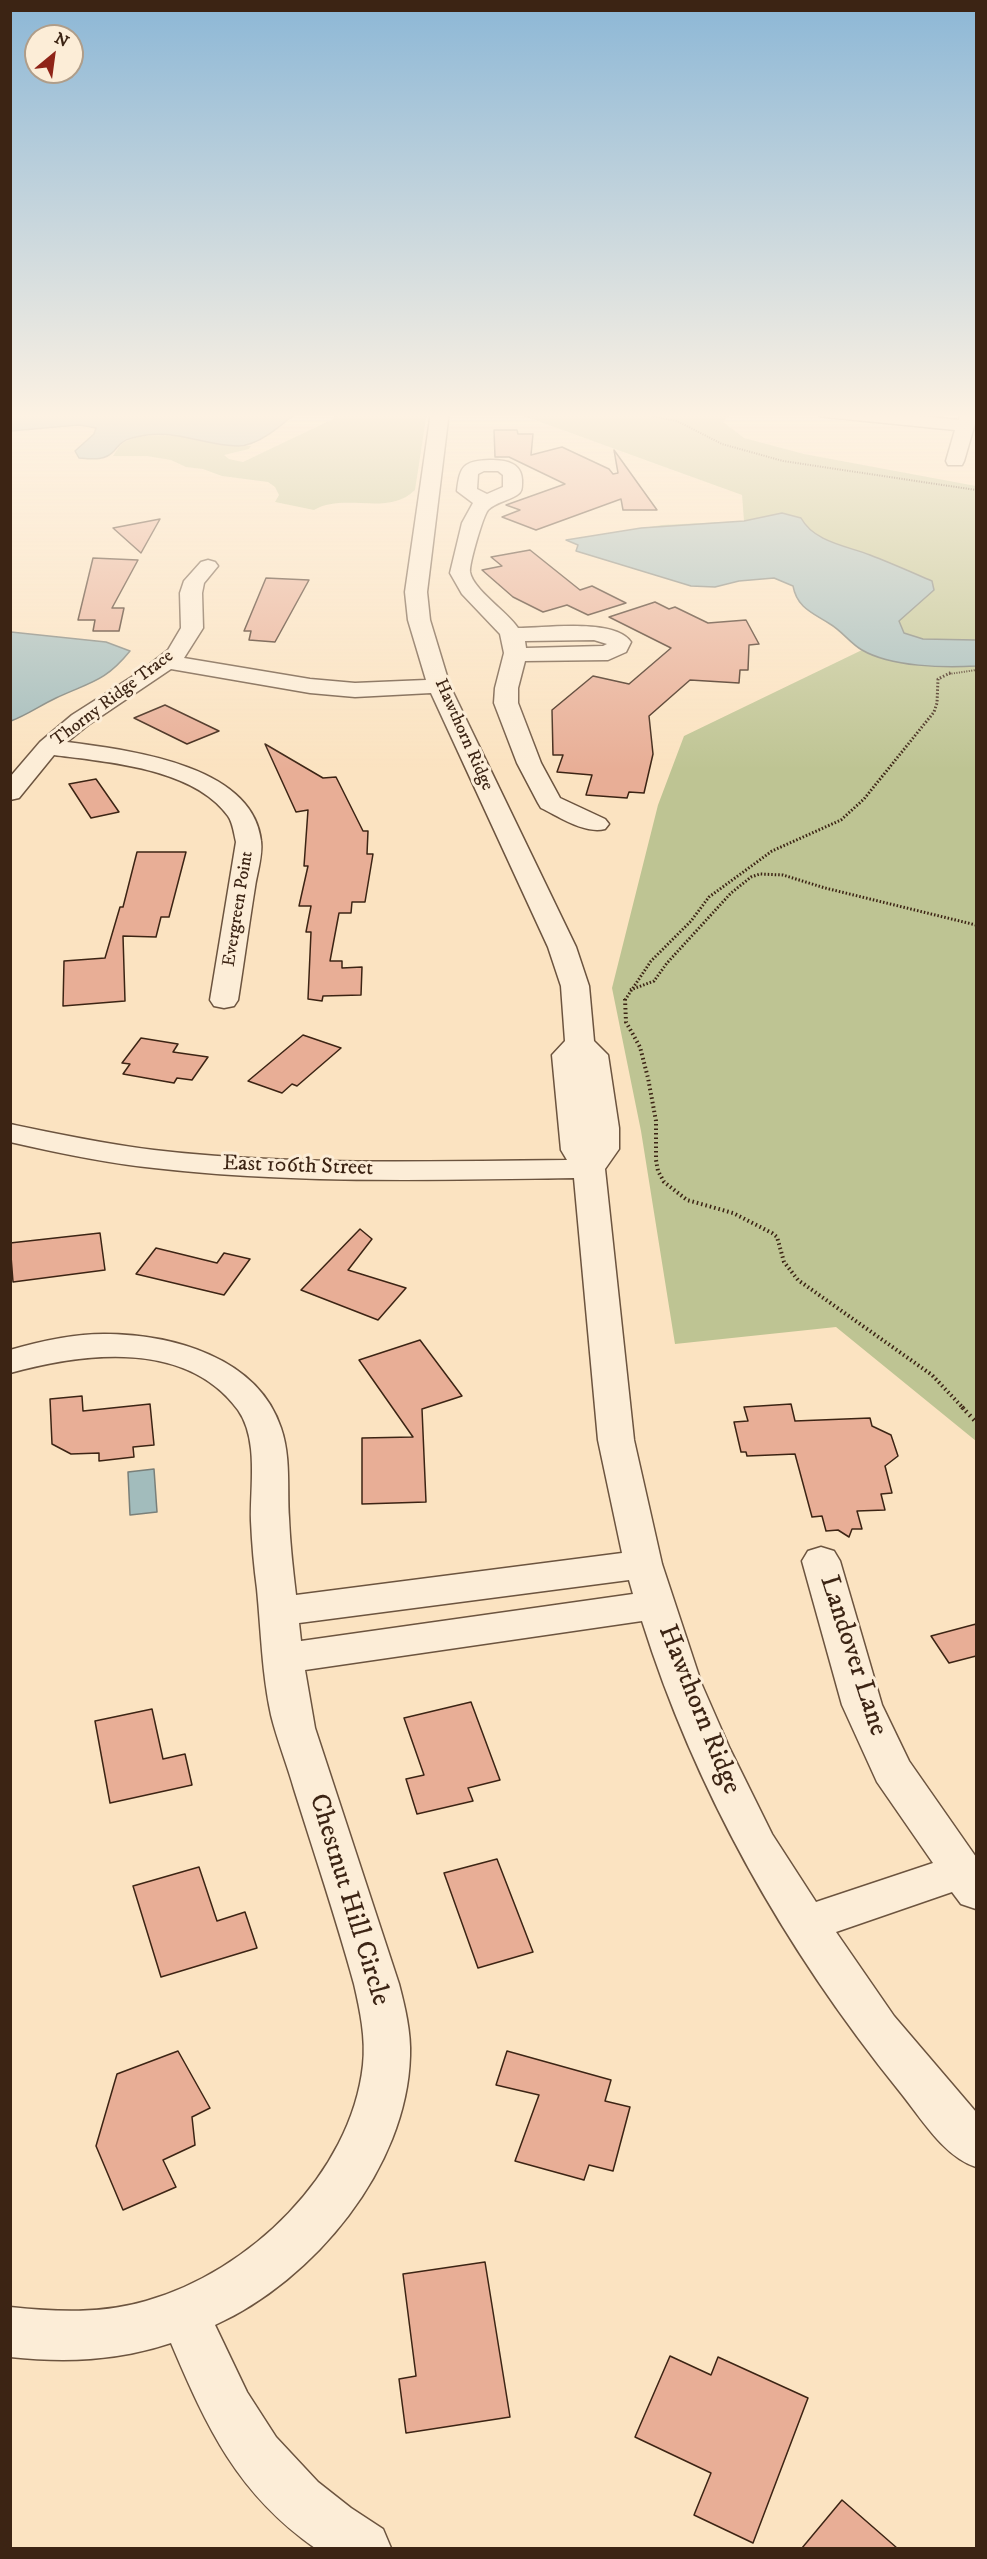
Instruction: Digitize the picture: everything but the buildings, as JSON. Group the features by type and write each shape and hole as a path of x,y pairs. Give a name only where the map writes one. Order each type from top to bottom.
{"street":[{"name":"Hawthorn Ridge","path":"446,531 446,536 417,592 419,620 436,677 562,947 575,986 580,1042 593,1055 604,1128 604,1149 589,1169 616,1440 643,1564 682,1685 709,1749 757,1846 806,1924 878,2030 945,2112 976,2145"},
{"path":"451,531 446,536 462,579 496,613 513,645 511,678 504,691 506,703 541,789 550,803 596,824"},
{"name":"Thorny Ridge Trace","path":"10,793 48,747 80,720 176,654 192,628 191,593 194,581 208,566"},
{"path":"166,662 274,680 355,690 436,677"},
{"name":"Evergreen Point","path":"48,747 134,760 170,769 223,794 240,811 249,833 249,842 224,1000"},
{"name":"East 106th Street","path":"10,1133 111,1152 232,1167 306,1170 589,1169"},
{"name":"Chestnut Hill Circle","path":"10,1362 63,1347 128,1345 184,1357 207,1367 230,1381 250,1401 263,1425 270,1461 270,1519 290,1710 381,1996 387,2054 384,2085 374,2123 343,2188 321,2215 292,2244 232,2291 159,2324 118,2332 59,2336 10,2332"},
{"name":"Landover Lane","path":"806,1924 969,1881 892,1770 862,1705 821,1561"},
{"path":"278,1612 643,1564"},
{"path":"284,1658 656,1605"},
{"path":"184,2314 219,2393 247,2443 285,2487 346,2539 364,2548"}],"path":[{"path":"976,670 952,672 941,676 936,686 938,703 934,712 864,799 835,824 772,851 722,886 702,904 691,921 651,961 629,991 624,1006 626,1022 640,1047 648,1078 656,1121 658,1171 664,1182 687,1200 733,1213 772,1233 777,1238 784,1262 798,1280 932,1375 976,1422"},
{"path":"629,991 654,981 711,912 745,881 760,874 783,875 844,893 976,925"}],"green space":[{"path":"621,531 976,531 976,1441 836,1327 675,1344 641,1131 612,988 658,805 684,736 862,650 832,625 802,606 793,586 774,578 739,581 715,587 691,586 576,551 578,545 566,540"}],"water":[{"path":"620,531 812,531 822,538 932,581 934,590 899,621 904,633 923,639 976,640 976,666 918,665 874,656 858,647 802,605 793,586 774,578 739,581 715,587 691,586 576,551 578,545 566,540"},
{"path":"11,632 106,642 130,651 105,675 11,721"},
{"path":"154,1469 157,1512 130,1515 128,1472"}]}
